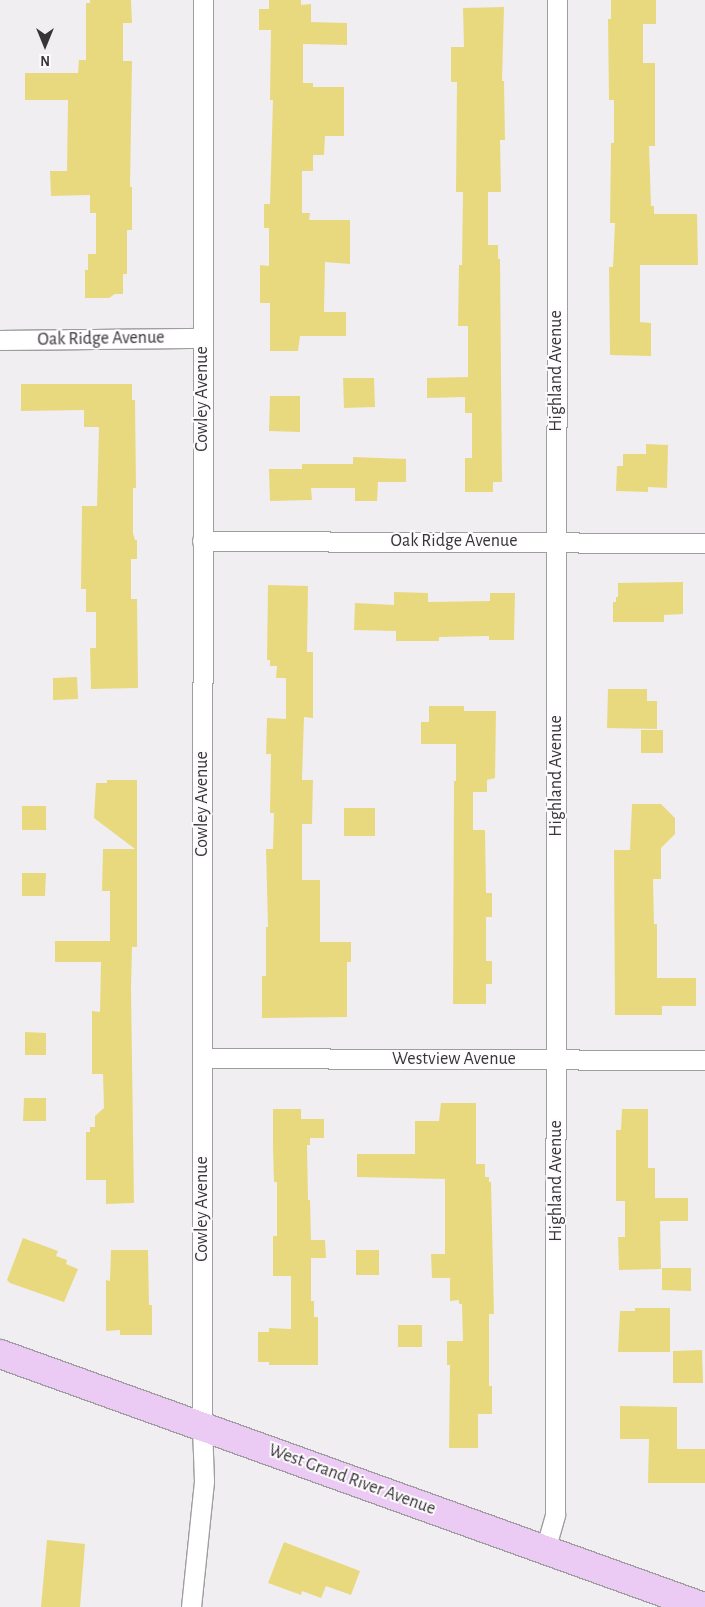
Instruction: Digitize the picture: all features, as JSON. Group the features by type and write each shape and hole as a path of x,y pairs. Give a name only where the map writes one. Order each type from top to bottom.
{"main road":[{"name":"West Grand River Avenue","path":"0,1354 704,1607"}],"street":[{"name":"Cowley Avenue","path":"191,1607 204,1481 202,1426 203,0"},
{"name":"Highland Avenue","path":"545,1550 555,1514 557,0"},
{"name":"Oak Ridge Avenue","path":"0,340 202,338"},
{"name":"Oak Ridge Avenue","path":"202,541 705,543"},
{"name":"Westview Avenue","path":"202,1058 705,1060"}],"building":[{"path":"90,0 131,0 132,23 123,23 123,61 132,61 130,187 132,187 132,230 127,230 127,274 123,274 123,294 115,294 109,298 85,298 85,270 88,270 88,254 96,254 96,213 90,213 90,195 51,196 50,171 67,171 68,100 25,100 25,73 78,73 79,60 86,60 86,3 90,3"},
{"path":"269,0 301,0 301,5 311,4 311,22 347,23 347,45 303,44 303,83 313,83 313,87 344,87 344,136 325,136 324,155 313,155 313,171 302,171 302,213 310,213 309,220 350,220 350,264 325,262 324,312 346,312 346,336 300,336 298,351 270,351 270,303 260,303 260,265 269,266 269,228 264,228 264,204 270,204 273,100 270,100 271,30 259,30 259,9 269,9"},
{"path":"611,0 656,0 656,24 643,24 643,63 655,63 655,146 649,146 651,206 654,206 654,214 697,214 698,265 640,265 640,322 651,323 651,356 610,355 609,267 613,267 615,223 610,223 611,143 614,143 614,100 609,100 608,19 611,19"},
{"path":"504,7 502,81 504,81 505,140 500,140 501,192 488,192 488,245 498,245 498,259 500,259 502,482 493,482 493,492 465,492 465,458 472,458 472,413 465,413 465,397 427,398 427,378 468,377 468,326 458,326 459,265 462,265 463,192 456,192 457,82 451,82 451,47 464,47 463,8"},
{"path":"343,378 374,378 375,407 344,408"},
{"path":"21,384 132,384 132,400 135,400 136,488 133,488 133,533 135,540 137,540 137,559 131,559 131,599 137,599 138,688 91,689 90,648 96,648 96,612 86,612 86,589 81,589 82,506 97,506 99,427 84,427 84,410 21,411"},
{"path":"270,396 300,396 300,432 269,431"},
{"path":"646,444 668,445 667,488 648,487 648,492 616,491 617,466 623,466 623,454 646,454"},
{"path":"353,457 406,459 406,482 378,482 377,501 355,501 355,488 311,488 312,500 270,501 269,469 302,469 302,464 353,464"},
{"path":"683,582 683,614 664,615 664,622 613,622 613,602 616,602 616,597 618,597 618,583"},
{"path":"268,585 308,586 307,652 313,652 313,718 304,717 302,780 313,780 312,824 302,824 302,880 320,880 320,942 351,942 351,962 347,962 347,1017 262,1018 262,976 266,976 266,927 268,927 266,849 273,849 274,813 270,813 271,754 266,754 267,718 286,719 286,678 276,678 277,666 270,666 270,660 267,660"},
{"path":"394,592 428,593 428,602 490,601 490,593 515,593 514,640 489,640 489,636 439,637 439,641 396,641 396,631 354,630 355,603 394,605"},
{"path":"77,677 78,699 53,700 53,678"},
{"path":"608,689 647,689 647,701 657,701 657,729 607,728"},
{"path":"429,706 464,706 464,711 496,711 495,778 487,780 487,792 473,792 473,830 485,830 486,893 492,893 492,917 486,917 486,961 492,961 492,984 486,984 486,1004 453,1004 454,781 456,781 456,744 421,744 421,722 429,722"},
{"path":"641,730 663,730 663,753 641,753"},
{"path":"107,780 137,780 137,947 132,947 131,989 134,1203 106,1204 106,1180 86,1180 86,1132 90,1132 90,1127 95,1127 95,1116 104,1108 103,1074 92,1074 92,1011 100,1012 101,962 55,962 55,941 110,941 110,891 102,891 103,849 135,849 94,818 96,783 107,783"},
{"path":"632,804 661,804 675,818 675,834 661,848 661,879 653,879 654,924 657,924 657,978 696,978 696,1006 662,1006 662,1015 615,1015 614,850 630,850"},
{"path":"22,806 46,806 46,830 22,830"},
{"path":"344,808 375,808 375,836 344,836"},
{"path":"22,873 46,873 45,896 22,896"},
{"path":"25,1032 46,1033 46,1055 25,1055"},
{"path":"24,1098 46,1098 46,1121 23,1121"},
{"path":"441,1103 476,1103 476,1164 485,1164 485,1177 489,1177 489,1182 491,1182 494,1314 489,1314 489,1386 492,1386 492,1414 478,1414 478,1448 449,1448 450,1365 447,1365 447,1341 463,1341 462,1304 459,1304 459,1300 450,1301 450,1278 432,1278 431,1254 445,1254 445,1179 357,1177 357,1154 415,1154 415,1121 439,1121"},
{"path":"273,1109 301,1109 301,1119 324,1119 324,1138 310,1138 310,1145 307,1145 311,1240 325,1240 326,1258 311,1258 311,1301 314,1301 314,1317 318,1317 318,1365 269,1365 269,1362 258,1362 258,1332 269,1332 269,1328 291,1329 291,1276 273,1276 273,1236 277,1236 277,1182 274,1182"},
{"path":"622,1109 648,1109 648,1168 655,1168 655,1198 688,1198 688,1221 660,1221 661,1269 619,1270 618,1237 625,1237 625,1201 616,1201 616,1130 621,1130"},
{"path":"23,1238 58,1251 56,1256 67,1260 66,1264 78,1269 64,1302 10,1283 7,1280"},
{"path":"111,1250 148,1250 149,1305 152,1305 152,1335 120,1335 120,1330 106,1331 106,1280 110,1281"},
{"path":"356,1250 379,1250 379,1275 356,1275"},
{"path":"662,1268 691,1268 691,1291 662,1290"},
{"path":"635,1308 670,1308 670,1352 618,1352 620,1311 635,1311"},
{"path":"398,1325 422,1325 422,1347 398,1347"},
{"path":"702,1350 703,1383 673,1383 673,1351"},
{"path":"620,1406 677,1407 677,1449 705,1449 705,1483 648,1483 649,1439 620,1439"},
{"path":"47,1540 85,1544 80,1607 41,1607"},
{"path":"284,1542 360,1571 351,1595 326,1586 321,1598 302,1591 301,1595 268,1583"}]}
